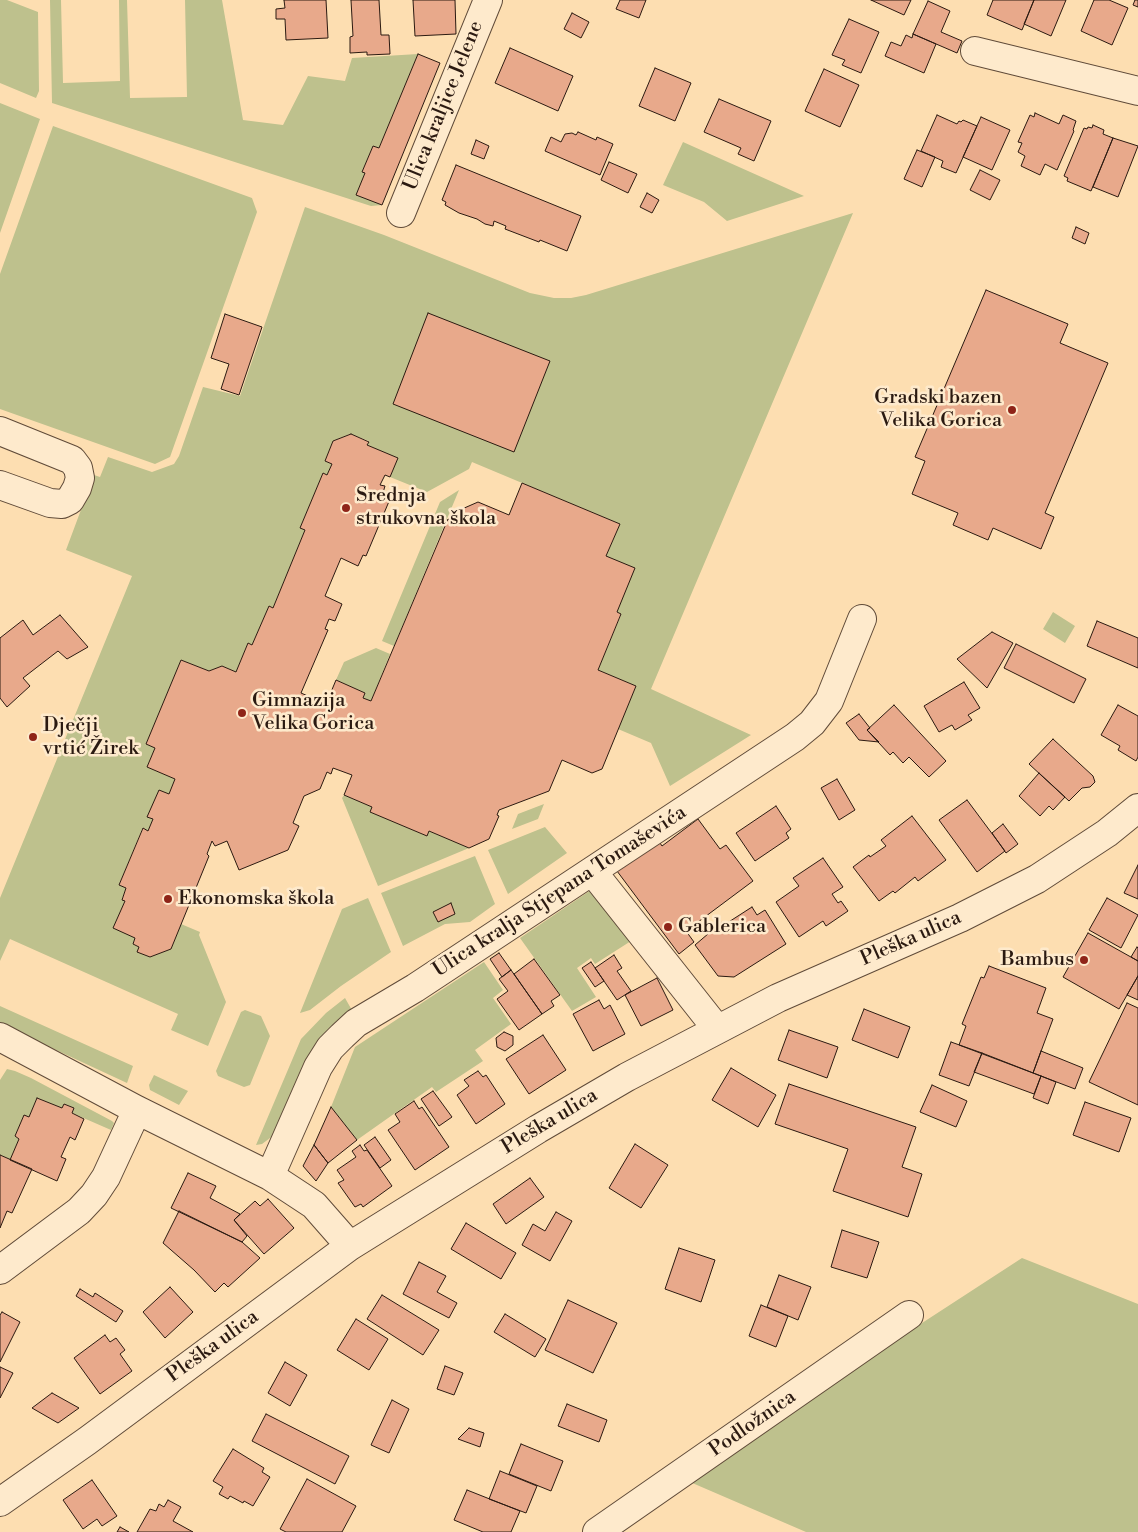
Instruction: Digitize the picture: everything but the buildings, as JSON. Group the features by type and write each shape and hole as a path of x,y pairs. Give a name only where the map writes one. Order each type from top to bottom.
{"street":[{"name":"Ulica kraljice Jelene","path":"401,213 488,0"},
{"path":"975,51 1138,91"},
{"path":"0,431 72,460 78,468 80,478 70,500 62,504 50,503 0,485"},
{"name":"Ulica kralja Stjepana Tomaševića","path":"270,1176 318,1067 330,1048 342,1036 356,1023 415,988 795,737 812,723 829,701 862,619"},
{"name":"Pleška ulica","path":"0,1502 87,1441 350,1246 546,1124 627,1077 778,998 960,918 1037,880 1107,833 1138,808"},
{"path":"592,871 717,1029"},
{"path":"0,1037 137,1110 270,1176 314,1205 350,1246"},
{"path":"0,1270 79,1211 94,1195 106,1177 137,1110"},
{"name":"Podložnica","path":"597,1532 909,1315"}],"green space":[{"path":"0,0 7,0 38,12 39,91 36,98 0,83"},
{"path":"50,0 61,0 63,83 120,81 119,0 127,0 130,98 187,97 185,0 222,0 243,120 283,125 308,76 345,81 352,58 418,54 379,148 373,146 362,172 365,173 357,195 382,205 371,206 52,103"},
{"path":"0,103 40,119 0,233"},
{"path":"53,126 252,198 257,212 170,457 155,464 0,409 0,274"},
{"path":"683,142 804,196 727,221 704,202 663,185"},
{"path":"305,207 384,235 530,293 554,298 571,298 586,295 853,213 651,689 751,735 670,786 651,743 618,729 636,686 598,670 621,615 617,612 606,556 620,524 472,462 469,469 427,492 390,477 397,458 367,445 369,441 350,434 333,441 325,461 332,464 327,475 323,473 300,528 305,530 273,608 269,606 252,645 248,643 236,672 222,666 209,671 181,660 146,744 155,748 147,767 175,779 169,794 148,817 153,819 148,831 142,829 119,885 126,888 122,899 125,901 114,928 135,938 133,944 139,947 138,952 150,957 171,949 181,924 200,932 199,935 226,1002 208,1046 171,1030 178,1014 10,939 0,961 0,898 132,576 66,550 94,475 100,477 108,457 152,472 174,464 179,456 203,387 240,396"},
{"path":"459,490 394,646 382,641 440,502"},
{"path":"1053,612 1075,626 1065,643 1043,629"},
{"path":"376,648 390,654 371,701 363,698 365,693 336,680 344,662"},
{"path":"344,795 372,807 370,812 427,836 429,831 469,848 378,886 342,798"},
{"path":"544,804 538,819 512,829 518,814"},
{"path":"545,827 567,853 508,894 488,850"},
{"path":"475,856 495,904 470,922 445,924 403,946 381,893"},
{"path":"591,890 631,941 595,964 591,958 577,968 596,997 572,1011 520,938"},
{"path":"368,898 391,952 310,1010 300,1013 342,909"},
{"path":"484,962 503,990 493,998 511,1024 475,1050 483,1061 436,1092 432,1087 357,1140 331,1107 355,1047"},
{"path":"345,998 353,1012 274,1135 262,1144 256,1145 301,1039 326,1013"},
{"path":"0,1006 133,1066 127,1083 0,1024"},
{"path":"245,1010 261,1016 270,1036 250,1085 244,1087 218,1076 216,1071 241,1012"},
{"path":"7,1069 31,1078 112,1121 114,1123 111,1130 72,1113 74,1108 64,1104 62,1108 37,1098 29,1117 24,1116 15,1136 19,1139 10,1160 0,1155 0,1080"},
{"path":"154,1075 188,1091 179,1105 150,1090 149,1085"},
{"path":"1022,1258 1138,1304 1138,1532 806,1532 690,1482 919,1325"}],"place":[{"name":"Gradski bazen Velika Gorica","path":"1012,410"},
{"name":"Srednja strukovna škola","path":"346,508"},
{"name":"Gimnazija Velika Gorica","path":"242,713"},
{"name":"Dječji vrtić Žirek","path":"33,737"},
{"name":"Ekonomska škola","path":"168,899"},
{"name":"Gablerica","path":"668,927"},
{"name":"Bambus","path":"1084,960"}]}
